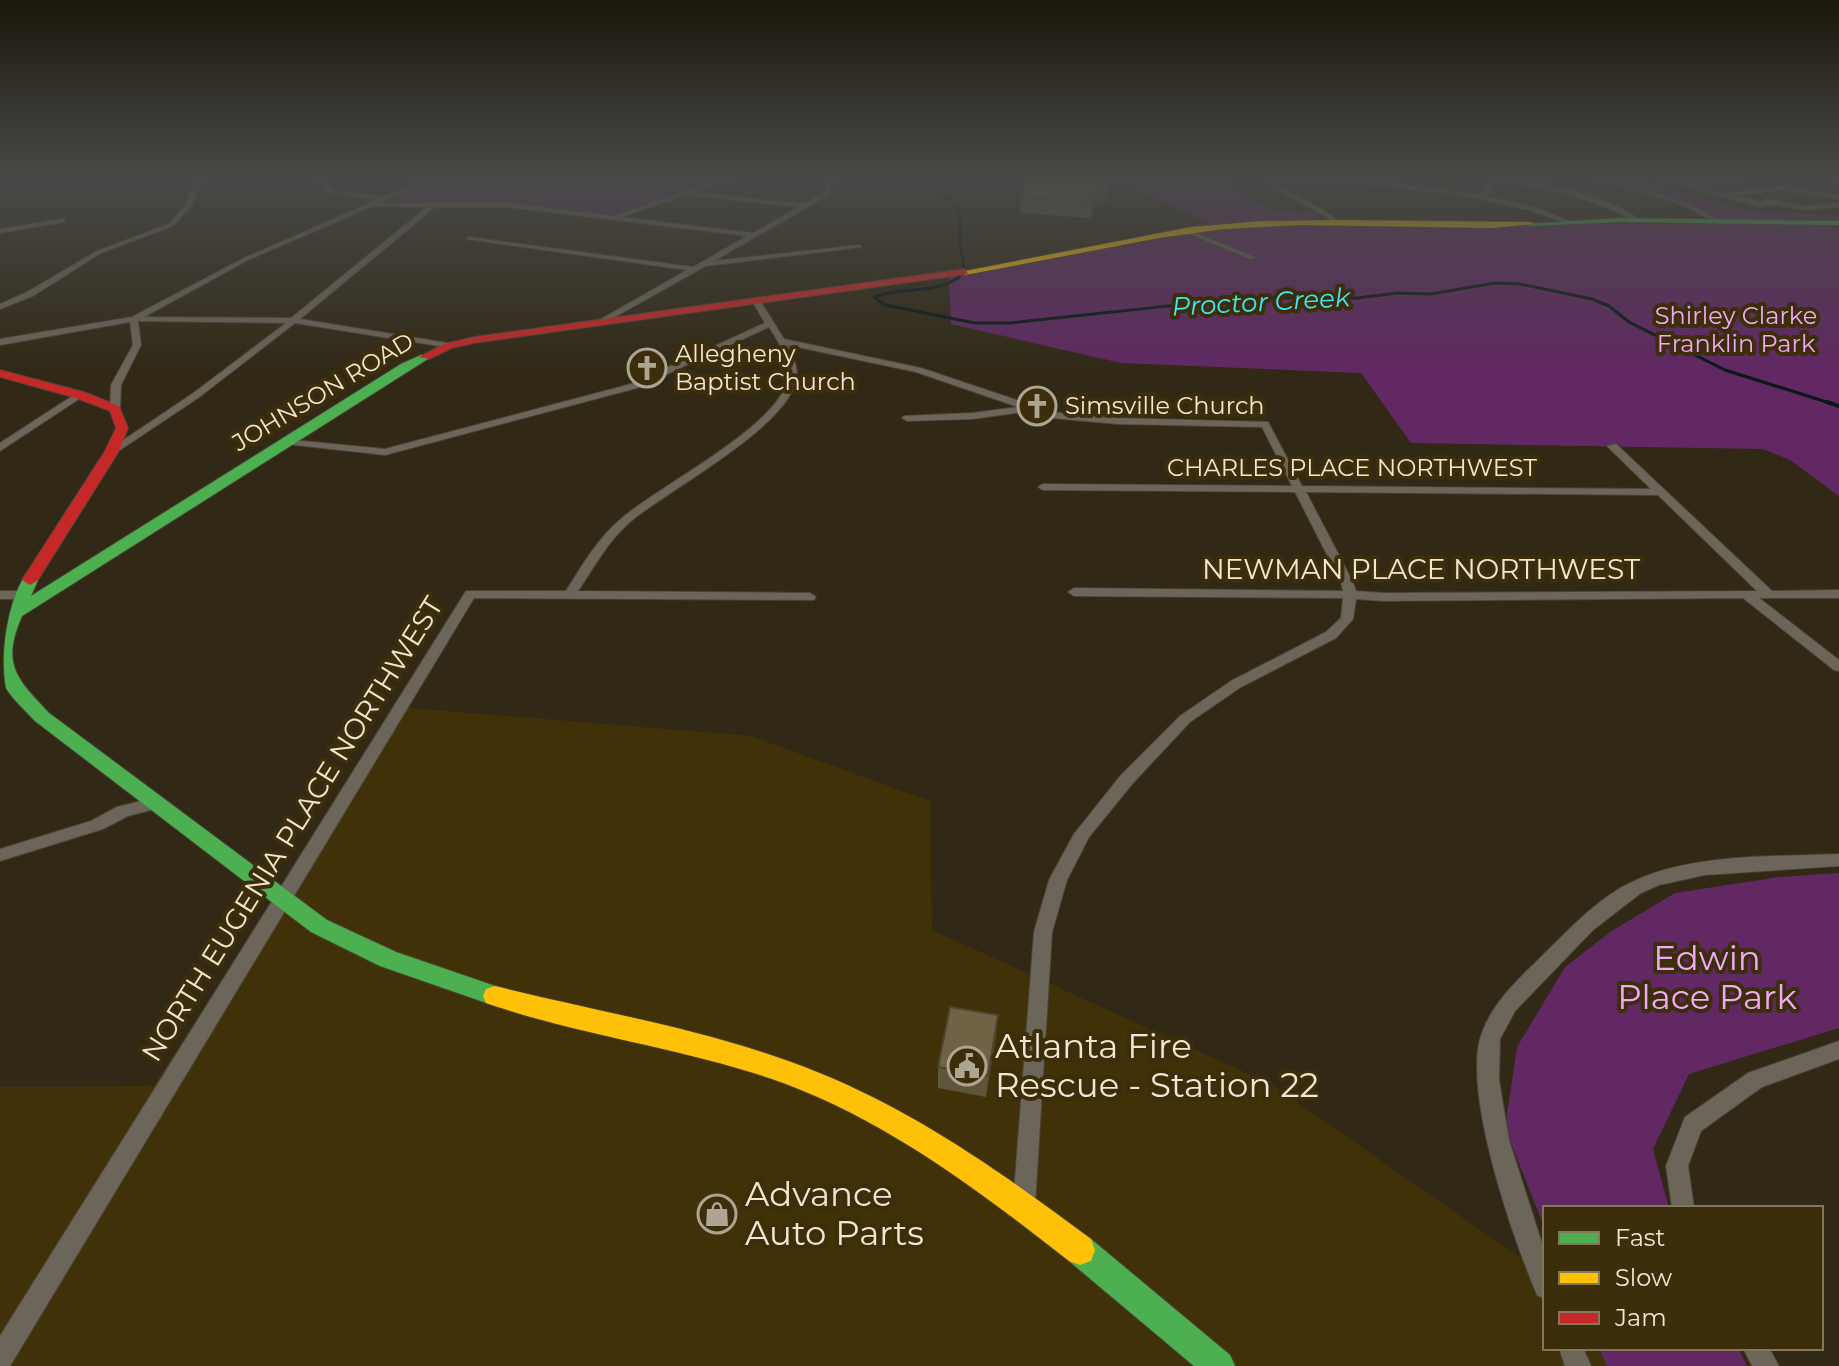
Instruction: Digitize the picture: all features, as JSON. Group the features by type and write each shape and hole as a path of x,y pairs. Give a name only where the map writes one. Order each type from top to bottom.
{"street":[{"path":"0,307 30,294 99,252 121,244"},
{"path":"134,319 281,244"},
{"path":"111,453 193,400 296,321 387,244"},
{"path":"508,244 697,267 859,247"},
{"path":"604,321 738,244"},
{"name":"JOHNSON ROAD","path":"13,614 405,366 448,346 501,335 1046,260 1124,244"},
{"path":"1218,244 1253,258"},
{"path":"571,593 599,550 624,521 749,433 787,398 794,379 791,360 756,301"},
{"path":"134,319 137,345 116,385 115,409 122,428 111,453 87,485 22,595 5,632 2,664 12,685 33,707 153,804 322,928 430,975 519,1002 699,1043 779,1069 860,1104 927,1142 1024,1210 1150,1306 1219,1366"},
{"path":"0,342 134,319 296,321 448,346"},
{"path":"286,441 385,452 634,386 769,324"},
{"path":"781,341 918,370 1051,415 1097,420 1265,424 1347,582 1350,594 1347,619 1331,635 1236,684 1185,719 1127,779 1082,834 1058,880 1043,932 1024,1210"},
{"path":"0,373 80,395 115,409"},
{"path":"0,448 80,395"},
{"path":"907,418 972,416 1031,408"},
{"path":"1612,446 1768,594"},
{"name":"CHARLES PLACE NORTHWEST","path":"1043,487 1660,492"},
{"name":"NEWMAN PLACE NORTHWEST","path":"1074,592 1350,594 1383,597 1839,594"},
{"path":"571,593 810,597"},
{"name":"NORTH EUGENIA PLACE NORTHWEST","path":"0,1359 470,594 571,593"},
{"path":"0,595 22,595"},
{"path":"1747,595 1839,667"},
{"path":"0,855 97,825 123,811 153,804"},
{"path":"1543,1281 1515,1197 1492,1108 1488,1049 1507,1003 1600,912 1636,888 1661,877 1755,864 1839,860"},
{"path":"1683,1206 1677,1166 1693,1124 1755,1080 1839,1050"}],"shaded area":[{"path":"399,707 751,736 930,801 932,930 1271,1084 1543,1274 1543,1350 1652,1350 1675,1366 0,1366 0,1087 153,1086"}],"green space":[{"name":"Shirley Clarke Franklin Park","path":"1120,244 1839,244 1839,496 1790,460 1763,449 1411,443 1361,373 1121,363 951,324 949,275"},
{"name":"Edwin Place Park","path":"1839,873 1839,1028 1689,1074 1653,1149 1668,1206 1543,1206 1543,1224 1505,1128 1517,1047 1565,967 1610,932 1675,893 1779,877"},
{"path":"1600,1350 1739,1350 1747,1366 1607,1366"}],"building":[{"name":"Atlanta Fire Rescue - Station 22","path":"950,1007 998,1015 988,1076 938,1067"}],"waterway":[{"name":"Proctor Creek","path":"959,277 965,271 960,244"},
{"name":"Proctor Creek","path":"959,277 939,286 874,297 885,305 975,323 1010,323 1243,298 1357,298 1397,293 1431,294 1495,283 1520,284 1592,299 1609,306 1629,322 1725,370 1833,404"},
{"name":"Proctor Creek","path":"1827,402 1833,404"},
{"name":"Proctor Creek","path":"1833,404 1839,406"}],"traffic: fast":[{"path":"13,614 405,366 425,357"},
{"path":"30,580 11,621 2,660 15,688 42,717 319,926 388,959 495,996"},
{"path":"1080,1250 1219,1366"}],"traffic: slow":[{"path":"965,272 1116,244"},
{"path":"495,996 730,1054 844,1096 950,1156 1080,1250"}],"traffic: jam":[{"path":"425,357 448,346 474,340 965,272"},
{"path":"0,373 80,395 115,409 122,428 112,451 30,580"}],"place":[{"name":"Allegheny Baptist Church","path":"647,368"},
{"name":"Simsville Church","path":"1037,406"},
{"name":"Atlanta Fire Rescue - Station 22","path":"967,1066"},
{"name":"Advance Auto Parts","path":"717,1214"}]}
